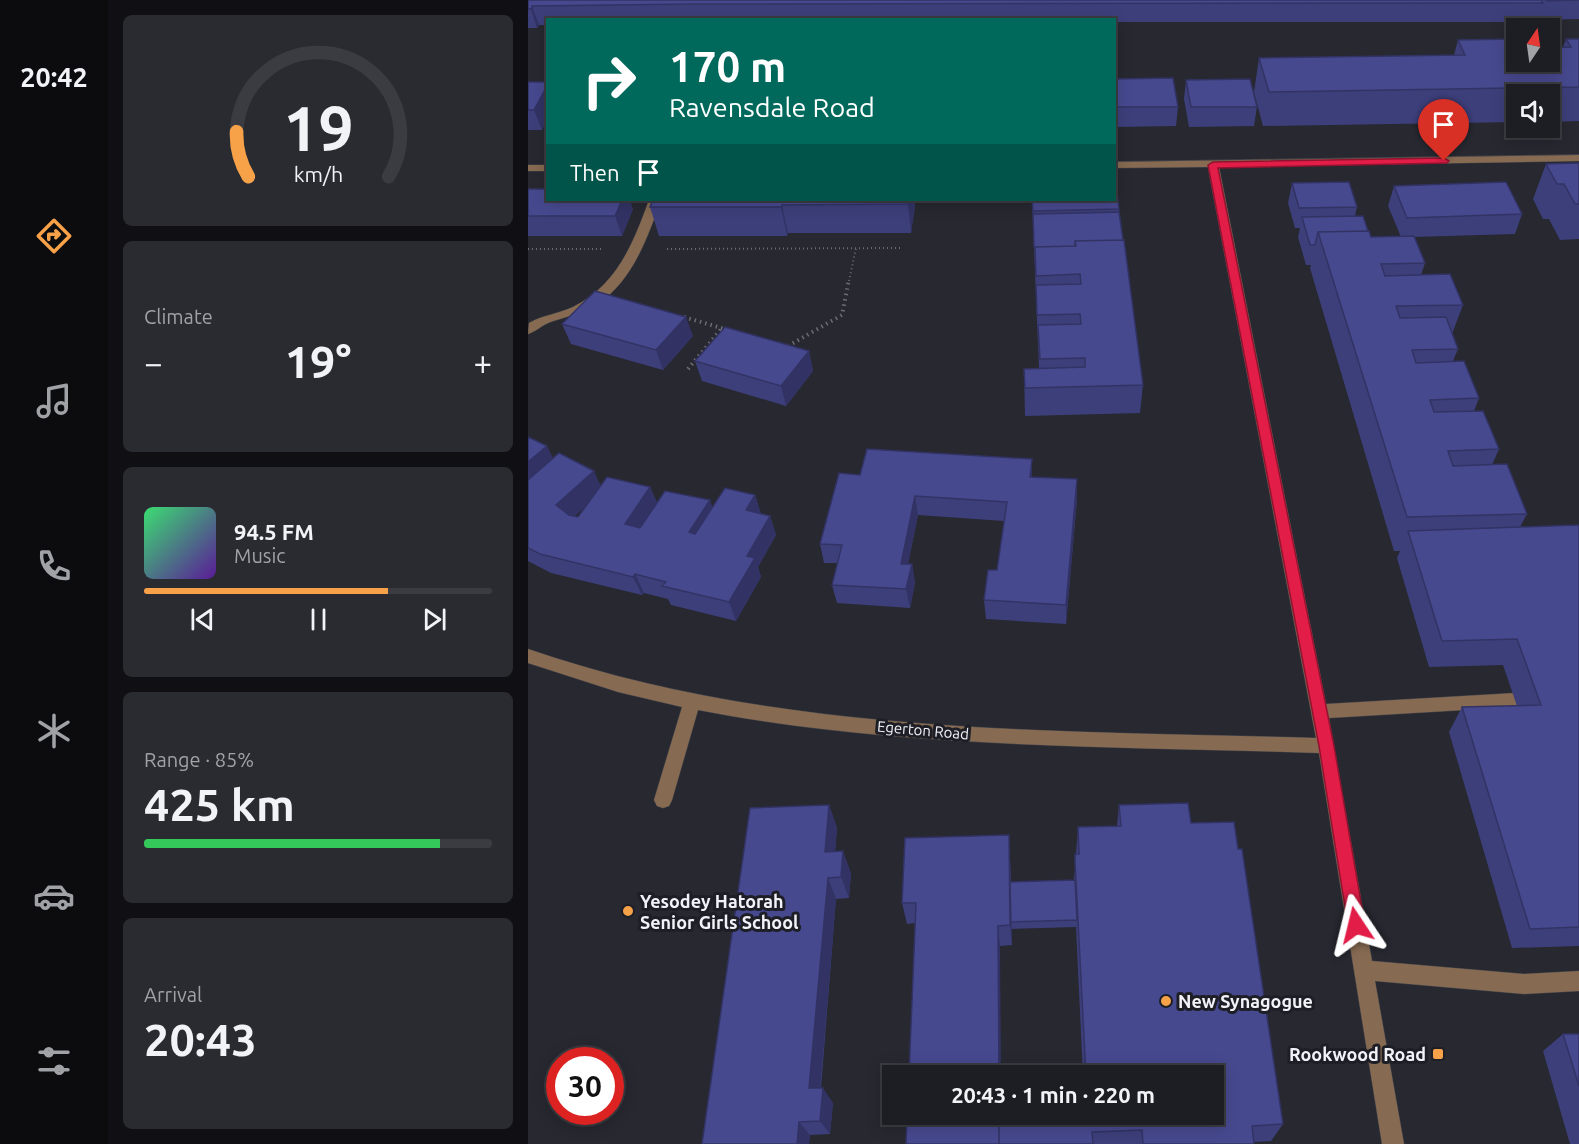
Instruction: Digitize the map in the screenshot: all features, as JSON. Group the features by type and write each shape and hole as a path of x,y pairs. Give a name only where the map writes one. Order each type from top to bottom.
{"street":[{"path":"1116,165 1579,158"},
{"path":"1213,165 1320,711 1393,1144"},
{"path":"528,168 546,168"},
{"path":"528,330 536,323 576,310 601,296 622,276 637,249 655,201"},
{"name":"Egerton Road","path":"528,656 568,672 692,701 811,721 1002,736 1326,746"},
{"path":"1320,711 1515,700"},
{"path":"663,800 692,701"},
{"path":"1364,970 1524,984 1579,981"}],"path":[{"path":"778,344 789,347 842,315 856,248"},
{"path":"528,249 900,248"},
{"path":"679,316 734,331"},
{"path":"688,369 722,328"}],"building":[{"path":"528,0 1541,0 1543,3 691,4 532,6 528,9"},
{"path":"1506,39 1506,72 1560,72 1560,48 1571,47 1566,39 1579,39 1579,87 1560,87 1560,84 1506,84 1506,88 1269,92 1259,58 1465,55 1458,40"},
{"path":"1173,78 1178,107 1116,107 1116,79"},
{"path":"1250,79 1257,107 1191,107 1186,80"},
{"path":"528,82 546,82 546,88 534,110 528,110"},
{"path":"1579,163 1579,204 1575,204 1564,184 1557,184 1546,164"},
{"path":"1349,182 1357,207 1299,208 1292,183"},
{"path":"1506,182 1522,214 1407,218 1394,186"},
{"path":"1116,185 1119,209 1033,211 1032,201 1116,201"},
{"path":"528,189 546,189 546,201 622,201 615,216 528,216"},
{"path":"653,201 909,201 908,204 782,205 781,207 650,207"},
{"path":"1119,212 1123,240 1075,241 1075,246 1034,247 1033,214"},
{"path":"1363,216 1368,231 1318,232 1315,245 1310,245 1302,217"},
{"path":"1369,231 1371,237 1414,236 1425,263 1381,264 1385,276 1450,274 1463,305 1396,306 1400,318 1446,317 1458,349 1412,350 1416,363 1464,361 1479,398 1430,400 1434,412 1483,411 1499,449 1448,451 1453,466 1507,464 1527,514 1407,517 1318,232"},
{"path":"1124,240 1143,385 1025,388 1024,369 1085,367 1085,358 1040,359 1038,325 1081,324 1080,314 1037,315 1036,285 1081,284 1080,274 1036,276 1035,247 1076,246 1075,241"},
{"path":"595,291 686,317 656,350 562,324"},
{"path":"725,327 809,351 781,386 695,361"},
{"path":"528,437 547,446 528,462"},
{"path":"867,449 1032,459 1030,477 1077,479 1066,605 984,600 988,570 997,570 1007,502 915,496 901,564 912,564 906,589 832,585 842,545 820,544 839,473 860,475"},
{"path":"559,453 594,471 556,505 569,515 578,517 607,477 650,487 625,524 640,528 665,491 710,500 689,532 695,534 725,488 755,495 746,510 770,516 747,556 755,558 729,602 662,586 666,582 635,574 633,577 540,554 528,548 528,480"},
{"path":"1579,525 1579,927 1530,929 1462,707 1541,705 1517,639 1442,641 1408,531"},
{"name":"New Synagogue","path":"1188,803 1191,823 1234,822 1238,849 1242,849 1283,1124 1252,1126 1254,1144 1143,1144 1142,1130 1092,1132 1093,1144 999,1144 999,1125 1224,1125 1224,1065 1085,1065 1075,862 1075,854 1079,854 1078,827 1121,826 1119,805"},
{"path":"829,805 825,852 843,851 841,877 828,878 809,1088 823,1088 820,1121 799,1122 797,1144 702,1144 750,808"},
{"path":"1009,835 1010,925 998,926 999,1065 909,1065 916,903 902,903 905,838"},
{"path":"1075,880 1077,920 1011,922 1010,882"},
{"path":"1563,1034 1579,1034 1579,1086"},
{"path":"907,1125 999,1125 999,1144 906,1144"}],"place":[{"name":"Yesodey Hatorah Senior Girls School","path":"628,911"},
{"name":"New Synagogue","path":"1166,1001"},
{"name":"Rookwood Road","path":"1438,1054"}],"route":[{"path":"1356,925 1326,746 1213,165 1444,161"}]}
